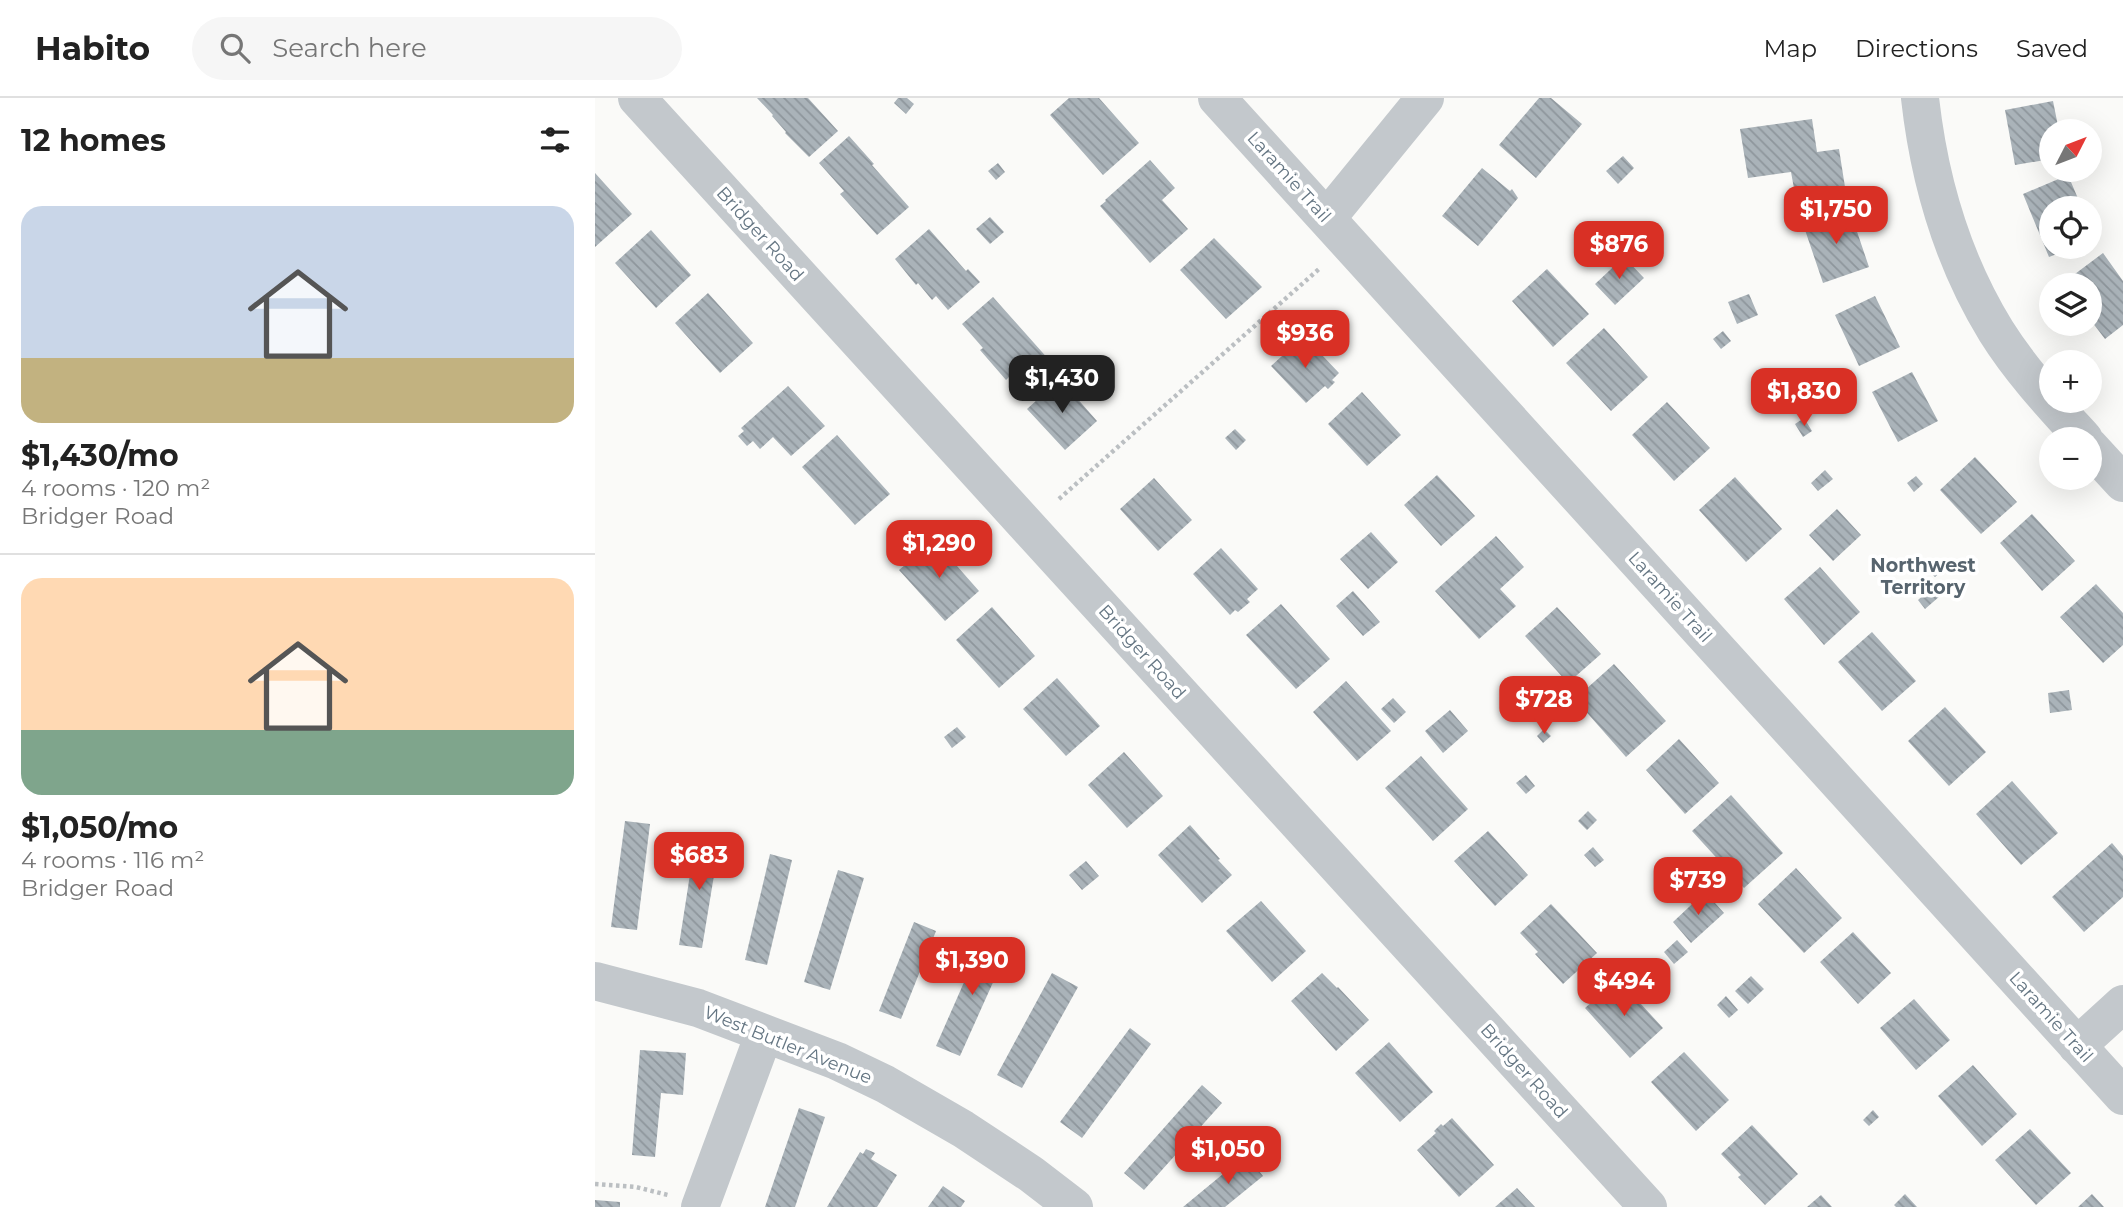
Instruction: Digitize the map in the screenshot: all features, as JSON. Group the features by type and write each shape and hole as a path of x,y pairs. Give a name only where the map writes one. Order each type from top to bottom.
{"street":[{"name":"Bridger Road","path":"637,98 1648,1207"},
{"name":"Laramie Trail","path":"1217,98 2123,1096"},
{"path":"1327,218 1425,98"},
{"path":"1920,98 1927,146 1942,211 1965,273 2004,342 2034,384 2073,427"},
{"path":"2102,460 2123,483"},
{"name":"West Butler Avenue","path":"595,981 630,988 698,1008 838,1061 919,1103 995,1149 1074,1207"},
{"path":"2077,1046 2123,1004"},
{"path":"685,1201 764,1034"}],"path":[{"path":"1059,499 1318,269"},
{"path":"595,1184 636,1187 685,1201"}],"building":[{"path":"757,98 808,98 838,131 809,157 785,133"},
{"path":"898,98 907,98 914,104 906,114 894,103"},
{"path":"1069,98 1099,98 1139,143 1103,175 1050,115"},
{"path":"1539,98 1551,98 1582,124 1536,178 1499,145"},
{"path":"2053,101 2057,119 2039,119 2039,161 2015,165 2005,110"},
{"path":"1812,119 1817,152 1839,149 1845,187 1795,194 1791,172 1748,178 1740,129"},
{"path":"849,136 909,207 877,235 840,194 844,191 819,163"},
{"path":"1623,156 1634,168 1618,184 1606,171"},
{"path":"1150,160 1175,188 1162,200 1188,229 1150,263 1100,206"},
{"path":"998,163 1005,172 996,180 988,171"},
{"path":"1482,168 1510,191 1512,189 1518,198 1478,246 1442,216"},
{"path":"595,173 632,214 595,247"},
{"path":"2051,182 2071,182 2077,196 2039,196 2039,233 2023,194"},
{"path":"1849,208 1869,267 1823,283 1803,224"},
{"path":"990,217 1004,232 990,244 976,229"},
{"path":"929,229 966,271 968,269 980,282 948,310 936,296 932,300 918,283 916,285 895,259"},
{"path":"651,230 691,275 656,308 615,263"},
{"path":"1214,238 1262,287 1226,319 1180,270"},
{"path":"2102,254 2123,281 2123,325 2105,339 2102,335 2102,273 2076,273 2095,259 2102,259"},
{"path":"1624,257 1644,278 1615,305 1595,284"},
{"path":"1547,269 1589,314 1553,347 1512,301"},
{"path":"708,293 753,343 720,373 675,323"},
{"path":"1749,294 1758,315 1737,324 1728,302"},
{"path":"1875,296 1900,347 1859,366 1835,315"},
{"path":"993,297 1050,361 1020,388 1009,377 1006,380 962,324"},
{"path":"1604,328 1648,377 1611,411 1566,363"},
{"path":"1723,331 1731,341 1721,349 1713,339"},
{"path":"1304,336 1339,373 1328,389 1325,386 1306,403 1271,366"},
{"path":"1912,372 1938,421 1898,442 1872,392"},
{"path":"1785,378 1791,390 1779,397 1773,383"},
{"path":"1060,379 1097,421 1065,450 1027,409"},
{"path":"788,386 825,426 791,456 773,437 760,449 753,441 747,446 738,436 744,431 741,428"},
{"path":"1362,392 1401,435 1367,466 1328,424"},
{"path":"1667,402 1710,448 1674,481 1632,435"},
{"path":"1804,418 1812,431 1803,437 1795,424"},
{"path":"1235,429 1246,440 1236,450 1225,438"},
{"path":"837,435 890,494 855,525 802,467"},
{"path":"1975,457 2017,502 1981,534 1940,490"},
{"path":"1825,470 1833,479 1818,491 1811,483"},
{"path":"1437,475 1475,516 1441,546 1404,505"},
{"path":"1916,476 1923,484 1914,492 1907,483"},
{"path":"1735,477 1782,529 1746,562 1699,510"},
{"path":"1154,478 1192,520 1158,551 1120,509"},
{"path":"1837,509 1861,535 1833,561 1809,535"},
{"path":"2032,514 2075,561 2042,591 2000,543"},
{"path":"1371,532 1398,562 1368,589 1340,559"},
{"path":"1496,536 1524,567 1500,589 1516,606 1479,639 1435,591"},
{"path":"934,540 979,591 945,621 899,570"},
{"path":"1221,548 1258,589 1247,599 1250,602 1230,615 1193,574"},
{"path":"1937,558 1945,568 1935,577 1926,568"},
{"path":"1820,567 1860,612 1824,645 1784,599"},
{"path":"2096,584 2123,613 2123,645 2103,663 2060,617"},
{"path":"1932,587 1940,596 1925,609 1918,600"},
{"path":"1353,591 1380,622 1363,636 1336,606"},
{"path":"1281,604 1330,659 1296,689 1246,635"},
{"path":"992,607 1035,656 999,688 956,640"},
{"path":"1557,607 1601,654 1568,683 1525,636"},
{"path":"1872,632 1916,681 1882,711 1838,662"},
{"path":"1614,664 1666,721 1626,757 1575,699"},
{"path":"1057,678 1100,726 1066,756 1023,709"},
{"path":"1346,681 1391,731 1357,761 1313,712"},
{"path":"2069,690 2072,710 2050,713 2048,693"},
{"path":"1393,698 1406,712 1394,723 1381,709"},
{"path":"1945,707 1986,752 1949,786 1908,741"},
{"path":"1450,710 1468,731 1443,753 1425,731"},
{"path":"957,727 966,737 952,748 944,737"},
{"path":"1544,729 1551,736 1543,743 1537,736"},
{"path":"1679,739 1719,783 1685,814 1646,770"},
{"path":"1124,752 1163,796 1127,828 1088,785"},
{"path":"1421,756 1468,809 1433,841 1385,788"},
{"path":"1526,775 1535,786 1526,794 1516,783"},
{"path":"2012,781 2058,833 2021,865 1976,814"},
{"path":"1731,795 1783,853 1744,888 1692,831"},
{"path":"1588,811 1597,820 1587,830 1578,821"},
{"path":"625,821 650,824 637,930 611,927"},
{"path":"1190,825 1232,875 1202,903 1158,855"},
{"path":"1488,831 1528,875 1495,906 1454,861"},
{"path":"696,836 720,839 702,948 679,945"},
{"path":"2112,843 2123,856 2123,897 2084,932 2052,897"},
{"path":"1593,847 1604,860 1595,867 1584,855"},
{"path":"770,854 792,860 767,965 745,960"},
{"path":"1086,861 1099,876 1082,890 1069,875"},
{"path":"1796,868 1842,918 1804,953 1758,904"},
{"path":"838,870 864,878 830,990 804,982"},
{"path":"1705,892 1724,913 1691,943 1673,922"},
{"path":"1261,901 1306,951 1272,982 1226,931"},
{"path":"1551,904 1597,953 1563,984 1520,933"},
{"path":"914,922 936,931 901,1019 879,1011"},
{"path":"1853,932 1891,973 1858,1004 1820,962"},
{"path":"983,939 1008,949 960,1056 936,1046"},
{"path":"1677,940 1688,952 1674,964 1664,952"},
{"path":"1052,973 1078,987 1022,1088 997,1075"},
{"path":"1322,973 1369,1020 1336,1051 1291,1001"},
{"path":"1751,976 1764,989 1748,1004 1735,991"},
{"path":"1618,979 1663,1028 1630,1058 1585,1008"},
{"path":"1726,996 1738,1010 1729,1018 1717,1005"},
{"path":"1914,999 1950,1040 1916,1070 1880,1028"},
{"path":"1130,1028 1151,1044 1082,1138 1060,1122"},
{"path":"1389,1042 1433,1092 1400,1122 1355,1073"},
{"path":"640,1050 686,1053 683,1095 661,1093 655,1157 632,1155"},
{"path":"1684,1052 1729,1100 1696,1131 1651,1082"},
{"path":"1973,1065 2017,1114 1982,1146 1938,1096"},
{"path":"1202,1085 1222,1103 1144,1190 1124,1173"},
{"path":"799,1108 825,1117 795,1207 765,1207"},
{"path":"1873,1110 1879,1117 1869,1126 1863,1120"},
{"path":"1452,1118 1494,1165 1459,1197 1417,1150 1436,1133 1434,1131 1441,1124 1443,1126"},
{"path":"1752,1125 1798,1174 1765,1205 1738,1177 1741,1175 1721,1154"},
{"path":"2030,1129 2071,1173 2036,1205 1995,1160"},
{"path":"866,1149 875,1153 871,1159 897,1175 877,1207 827,1207 860,1152 863,1154"},
{"path":"1246,1155 1263,1176 1225,1207 1183,1207"},
{"path":"943,1186 965,1201 961,1207 928,1207"},
{"path":"1517,1188 1535,1207 1495,1207"},
{"path":"1905,1194 1917,1207 1894,1205"},
{"path":"2092,1194 2104,1207 2078,1207"},
{"path":"1821,1195 1832,1207 1807,1207"},
{"path":"595,1200 620,1202 620,1207 595,1207"}],"district":[{"name":"Northwest Territory","path":"1923,576"}]}
